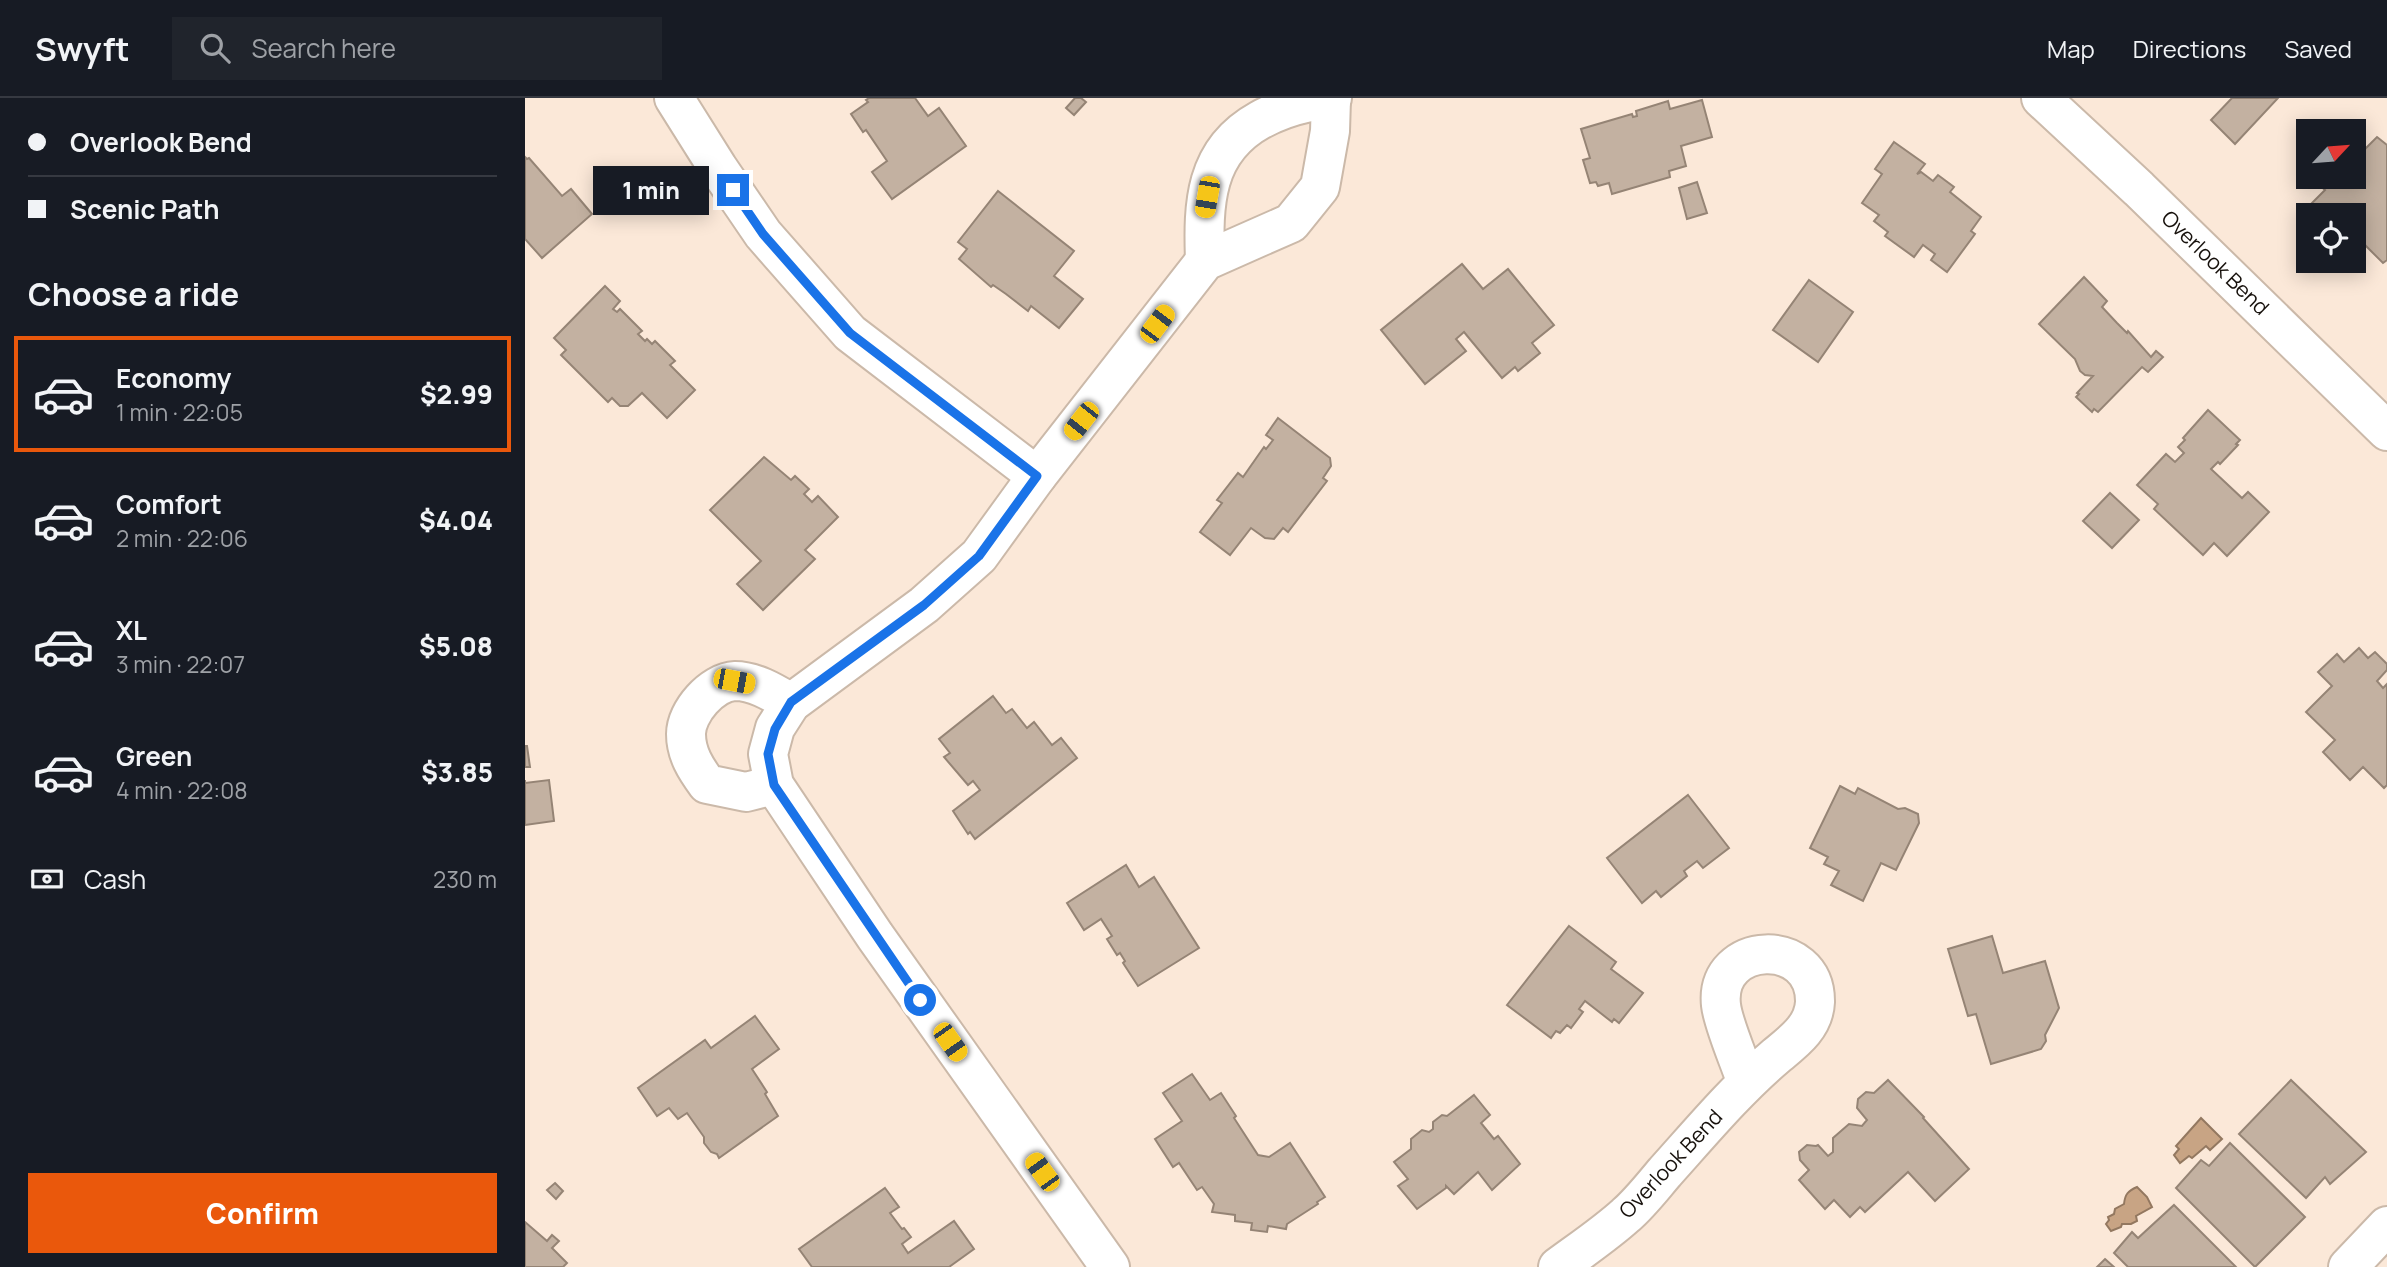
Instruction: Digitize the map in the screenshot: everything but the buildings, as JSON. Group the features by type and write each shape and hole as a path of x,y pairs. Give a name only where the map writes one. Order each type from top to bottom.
{"street":[{"path":"674,98 763,234 850,333 1037,476"},
{"name":"Overlook Bend","path":"2041,98 2139,189 2387,432"},
{"path":"1110,1267 883,947 774,785 768,754 775,729 791,702 924,605 979,556 1037,476 1205,261 1291,223 1320,187 1330,131 1331,99 1303,104 1260,120 1231,142 1211,176 1203,217 1205,261"},
{"path":"774,785 746,792 707,784 692,762 686,733 696,708 713,688 734,681 762,687 791,702"},
{"name":"Overlook Bend","path":"1558,1267 1627,1214 1747,1081"}],"shaded area":[{"path":"2201,1118 2222,1139 2210,1150 2206,1146 2192,1158 2189,1156 2180,1163 2174,1155 2179,1149 2176,1146"},
{"path":"2137,1187 2152,1207 2136,1216 2137,1221 2122,1224 2111,1231 2106,1224 2108,1217 2124,1204 2127,1193"}],"route":[{"path":"733,190 763,234 850,333 1037,476 979,556 924,605 791,702 775,729 768,754 774,785 920,1000"}]}
